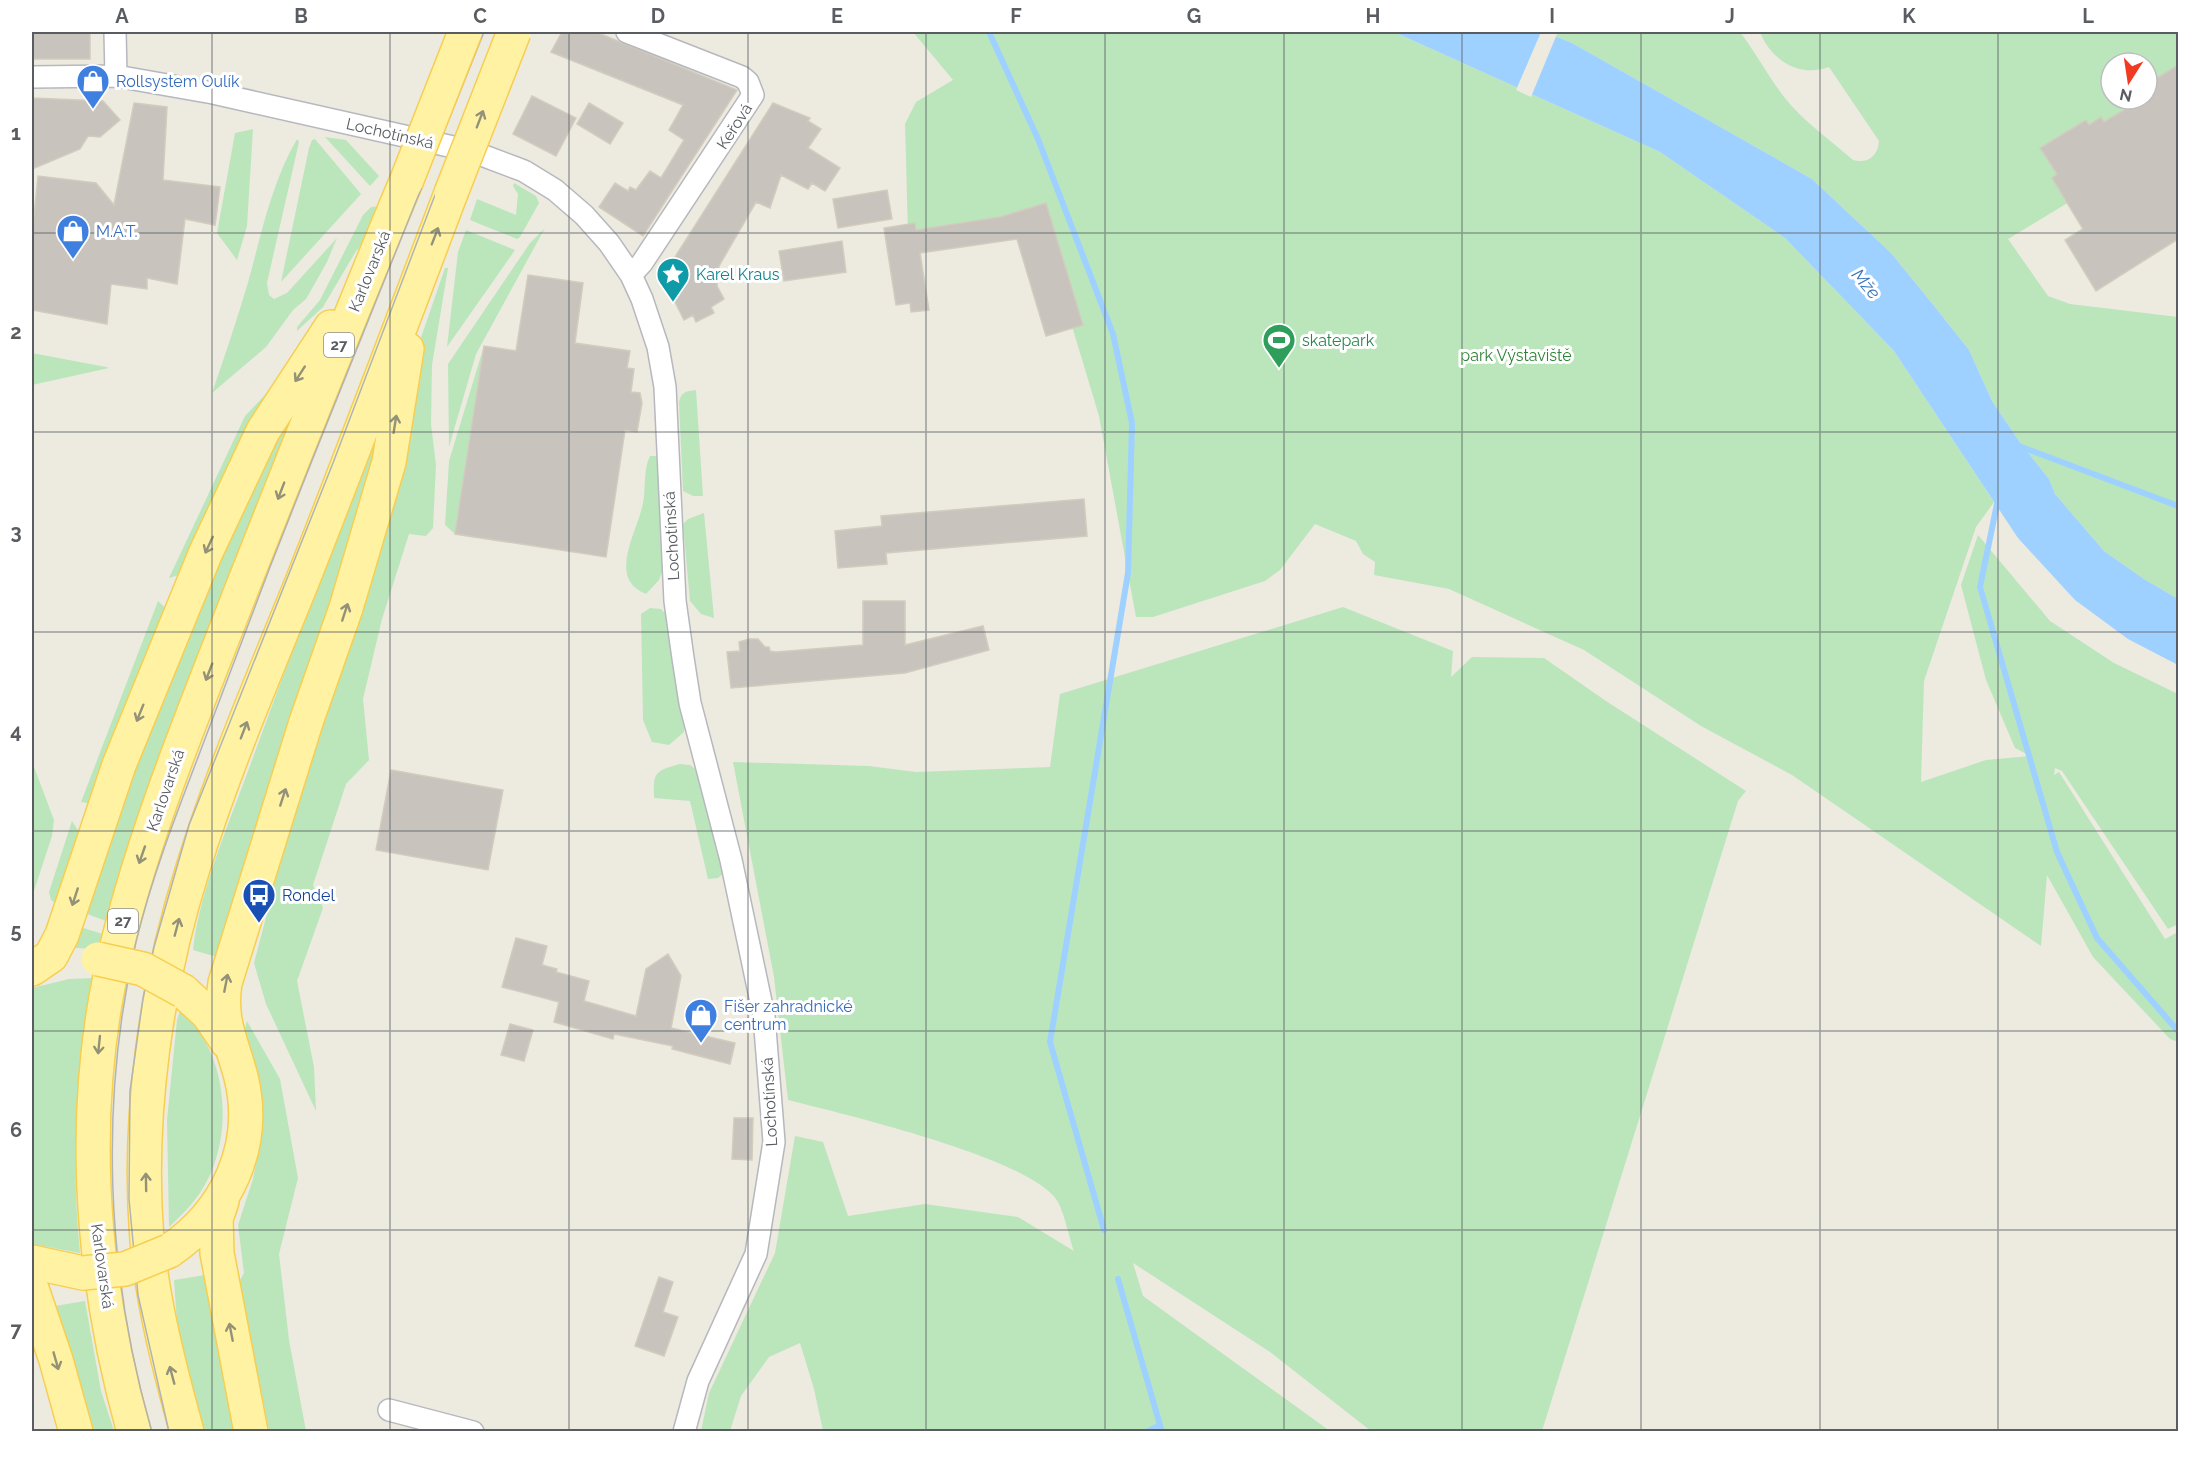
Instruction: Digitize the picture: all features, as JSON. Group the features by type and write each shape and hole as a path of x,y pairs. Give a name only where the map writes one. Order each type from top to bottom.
{"main road":[{"name":"Karlovarská","path":"134,1431 120,1381 98,1247 93,1174 94,1090 102,1019 118,940 139,864 179,751 465,32"},
{"path":"187,1431 169,1366 147,1242 148,1108 155,1034 171,949 193,867 230,766 514,32"},
{"path":"32,969 51,956 63,935 119,765 206,552 263,432 376,253"},
{"path":"251,1431 217,1253 216,1219 238,1165 245,1134 246,1103 223,1015 225,983 306,722 346,608 389,462 418,279"},
{"path":"32,969 57,962 98,959 143,969 183,991 216,1023 236,1060"},
{"path":"32,1263 83,1273 125,1269 169,1251 201,1227 224,1197"},
{"path":"32,1289 56,1360 76,1431"}],"street":[{"path":"115,32 116,76"},
{"name":"Keřová","path":"627,32 742,77 752,88 753,95 642,263 631,275"},
{"name":"Lochotínská","path":"32,77 116,76 213,93 471,151 524,171 555,190 584,215 609,243 631,275 651,322 658,347 664,387 675,601 682,658 690,703 731,861 764,1016 774,1142 756,1254 698,1381 684,1431"},
{"path":"389,1410 473,1431"}],"green space":[{"name":"park Výstaviště","path":"913,32 1394,32 1660,152 1785,238 1894,351 1994,502 1976,527 1924,681 1921,782 1986,760 2030,756 2015,748 1986,680 1961,585 1978,535 2050,621 2114,663 2178,694 2178,924 2168,929 2062,771 2055,768 2054,775 2059,772 2165,939 2178,932 2178,1042 2170,1039 2093,957 2047,875 2041,946 1792,775 1701,726 1584,650 1449,589 1374,575 1375,562 1363,554 1356,541 1315,524 1280,570 1265,581 1153,617 1136,617 1099,416 1038,213 908,234 905,124 916,102 953,80"},
{"path":"1545,32 1740,32 1791,106 1853,160 1863,161 1874,155 1879,141 1829,67 1807,70 1787,64 1771,51 1760,32 2178,32 2178,136 2008,239 2048,296 2070,304 2178,317 2178,599 2104,551 2055,494 2049,479 2019,441 1992,401 1969,350 1891,253 1812,179 1572,43"},
{"path":"253,129 247,226 237,260 217,233 235,133"},
{"path":"325,137 346,140 379,176 370,186"},
{"path":"297,139 299,142 267,283 269,295 274,299 287,293 337,238 327,262 306,299 293,310 266,347 212,393 245,293 274,190"},
{"path":"315,139 361,194 281,282 309,148 312,140"},
{"path":"514,183 536,196 539,203 520,237 517,239 470,220 477,199 516,215 518,194 513,186"},
{"path":"382,206 368,240 356,251 323,307 297,331 297,327 320,300 363,215 371,207"},
{"path":"545,228 476,354 449,447 448,364 530,243"},
{"path":"466,230 515,250 447,347 458,252"},
{"path":"445,268 448,268 432,365 431,424 436,465 433,528 426,536 409,534 382,619 363,699 369,760 346,784 313,885 323,908 297,981 314,1067 316,1111 266,1004 254,963 270,902 269,888 415,355"},
{"path":"484,346 455,534 445,525 449,461"},
{"path":"322,350 106,921 79,911 184,624"},
{"path":"296,352 301,356 281,389 262,406 185,567 179,575 169,578 245,416 281,378"},
{"path":"32,353 106,367 109,368 32,385"},
{"path":"696,390 703,496 693,496 683,491 679,402 684,393"},
{"path":"380,421 377,465 217,957 193,950 202,904 217,855"},
{"path":"650,456 656,456 659,463 663,569 659,580 646,594 634,587 628,577 626,566 631,540 643,503 646,467"},
{"path":"704,513 714,618 701,614 690,601 683,524 688,519"},
{"path":"158,601 169,611 93,804 81,802"},
{"path":"1343,607 1453,651 1451,677 1472,657 1544,658 1606,701 1746,791 1738,801 1542,1431 1371,1431 1270,1352 1133,1263 1143,1296 1330,1431 823,1431 814,1389 800,1343 769,1357 741,1396 730,1431 701,1431 709,1393 775,1253 795,1136 823,1142 848,1216 925,1204 1018,1217 1074,1251 1059,1204 1038,1183 973,1153 931,1139 788,1100 774,977 733,762 869,766 916,772 1050,767 1060,694"},
{"path":"650,608 661,609 670,618 686,721 684,732 669,745 652,742 643,720 641,614"},
{"path":"680,764 690,765 698,771 725,872 718,878 708,879 690,801 654,798 654,783 657,774"},
{"path":"34,767 54,820 52,836 32,897 32,773"},
{"path":"72,821 79,832 60,906 51,900 49,892"},
{"path":"73,925 103,934 99,949 74,948"},
{"path":"93,978 83,1048 77,1115 76,1182 80,1253 32,1244 32,988 69,979"},
{"path":"180,1011 196,1027 208,1047 216,1068 223,1115 216,1160 207,1181 195,1200 169,1227 167,1120 177,1020"},
{"path":"247,1021 280,1079 298,1178 279,1254 289,1340 306,1431 269,1431 239,1282 244,1273 238,1225 253,1179 262,1133 260,1086 243,1036"},
{"path":"205,1275 234,1431 202,1431 178,1337 174,1280"},
{"path":"85,1301 101,1391 114,1431 89,1431 55,1306"}],"water":[{"name":"Mže","path":"1394,32 1545,32 1572,43 1812,179 1891,253 1969,350 1992,401 2019,441 2049,479 2055,494 2104,551 2178,599 2178,665 2128,639 2075,600 2018,538 1894,351 1785,238 1660,152"}],"pier":[{"path":"1541,32 1557,34 1531,97 1516,90"}],"building":[{"path":"32,32 90,32 90,59 32,59"},
{"path":"562,32 596,32 737,90 643,236 599,207 615,183 628,191 630,187 636,190 650,171 661,178 684,140 669,130 683,105 551,52"},
{"path":"2178,65 2178,239 2096,291 2065,240 2083,229 2052,178 2057,174 2040,148 2086,120 2089,125 2101,117 2104,122 2122,111 2159,111 2159,77"},
{"path":"532,96 576,118 556,156 513,134"},
{"path":"32,98 103,101 120,120 100,137 88,136 80,149 32,169"},
{"path":"134,103 167,107 163,180 220,187 215,225 185,219 177,284 147,278 147,289 111,284 107,324 32,310 32,235 38,176 96,183 114,205"},
{"path":"589,103 623,123 610,144 577,124"},
{"path":"773,103 810,118 808,121 821,129 808,148 840,168 825,191 812,183 808,189 781,175 770,208 756,202 719,266 717,286 724,299 711,307 714,313 696,322 693,315 684,320 669,290 668,268"},
{"path":"887,190 892,219 838,228 833,199"},
{"path":"1046,203 1083,325 1046,336 1017,239 920,253 929,310 911,312 910,303 896,305 884,228 915,223 916,230 1000,217"},
{"path":"842,241 846,272 784,281 779,251"},
{"path":"528,275 583,283 575,343 630,351 627,368 634,369 631,392 640,393 642,403 637,432 625,430 606,557 455,534 484,346 516,351"},
{"path":"1084,499 1087,536 886,553 887,564 838,568 835,531 882,526 881,516"},
{"path":"863,601 905,601 905,645 983,626 989,650 905,673 731,688 727,652 740,651 739,642 758,639 765,647 769,647 770,651 776,652 863,645"},
{"path":"391,770 503,790 488,870 376,850"},
{"path":"516,938 547,946 542,965 557,969 556,972 589,981 584,1001 636,1016 646,969 668,954 681,976 671,1028 735,1043 730,1064 672,1049 673,1046 614,1034 613,1039 554,1022 559,1002 502,987"},
{"path":"510,1024 533,1030 524,1061 501,1055"},
{"path":"734,1118 753,1118 752,1160 732,1159"},
{"path":"659,1277 673,1282 663,1312 678,1317 664,1356 635,1346"}],"waterway":[{"path":"989,32 1038,139 1113,334 1132,423 1128,573 1050,1042 1104,1230"},
{"path":"2019,446 2178,506"},
{"path":"1998,499 1980,587 2057,852 2097,938 2178,1031"},
{"path":"1118,1279 1162,1432"},
{"path":"1147,1432 1160,1425"}],"tram line":[{"path":"152,1432 125,1311 117,1250 113,1188 116,1064 124,1003 136,942 172,828 270,567 484,32"},
{"path":"169,1432 138,1295 129,1199 130,1091 143,998 154,947 189,825 333,463 497,32"}],"place":[{"name":"Rollsystem Oulík","path":"93,110"},
{"name":"M.A.T.","path":"73,260"},
{"name":"Karel Kraus","path":"673,303"},
{"name":"skatepark","path":"1279,369"},
{"name":"Rondel","path":"259,924"},
{"name":"Fišer zahradnické centrum","path":"701,1044"}]}
